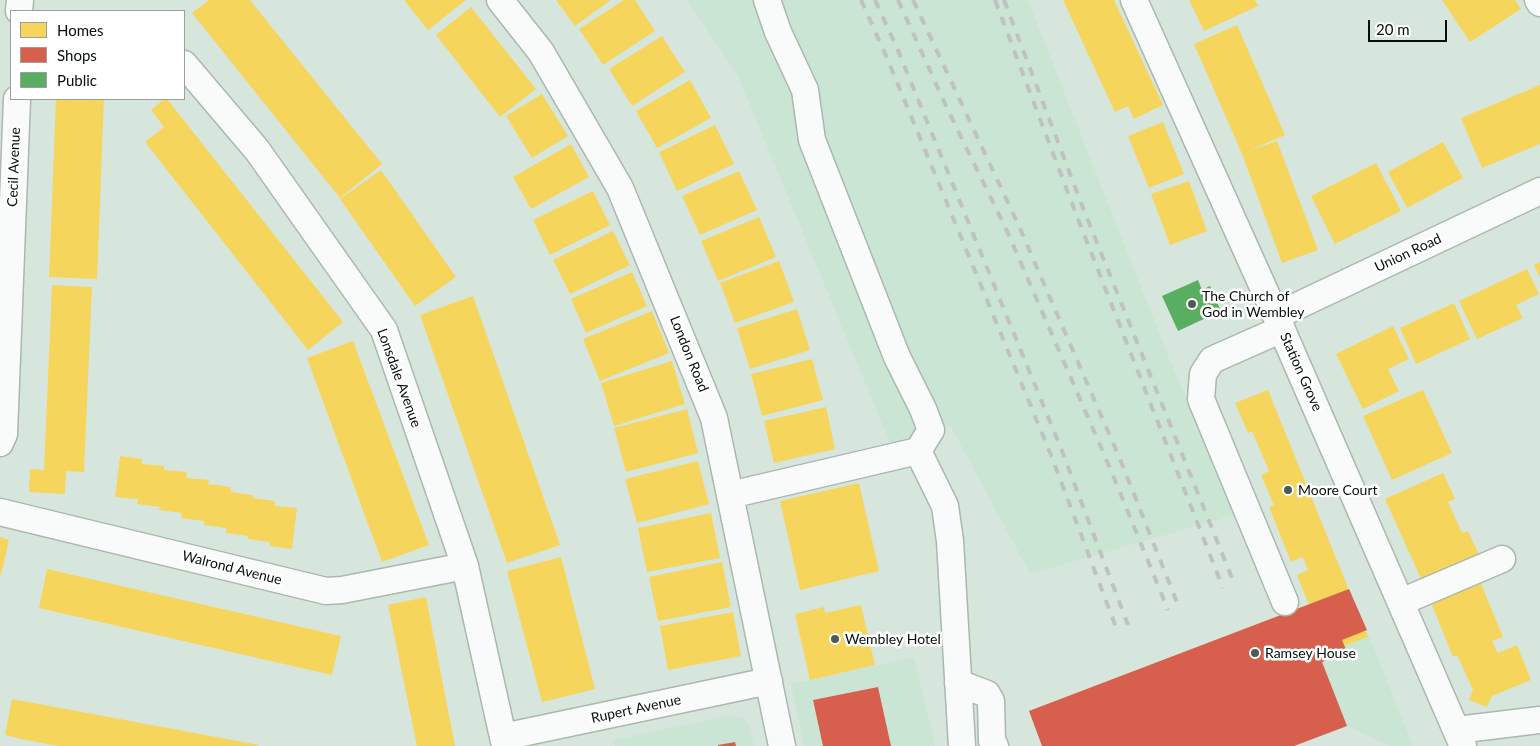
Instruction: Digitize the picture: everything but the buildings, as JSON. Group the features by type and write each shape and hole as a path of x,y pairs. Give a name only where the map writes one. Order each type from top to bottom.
{"street":[{"name":"London Road","path":"500,0 541,52 620,188 714,418 782,746"},
{"path":"730,496 918,452 931,430 897,357 812,140 805,90 778,32 767,0"},
{"name":"Station Grove","path":"1134,0 1279,322 1460,738"},
{"name":"Lonsdale Avenue","path":"185,65 257,150 384,330 465,566 504,742"},
{"name":"Cecil Avenue","path":"0,443 4,434 17,100"},
{"name":"Union Road","path":"1285,602 1201,399 1203,374 1212,360 1279,322 1540,191"},
{"path":"918,452 945,506 950,541 962,746"},
{"name":"Walrond Avenue","path":"0,512 326,591 342,590 465,566"},
{"path":"1401,602 1502,558"},
{"name":"Rupert Avenue","path":"504,742 770,681"},
{"path":"958,683 987,694 991,701 992,741 995,746"},
{"path":"1460,738 1540,720"}],"shaded area":[{"path":"687,0 1028,0 1169,358 1238,514 1030,574 951,427 890,443 737,74"},
{"path":"1349,589 1413,746 1390,746 1347,726 1294,746 1309,605"},
{"path":"914,657 935,746 804,746 791,684"},
{"path":"731,715 744,718 749,725 754,746 615,746 613,740"}],"railway":[{"path":"861,0 887,58 1051,455 1117,630"},
{"path":"875,0 897,48 1062,451 1128,625"},
{"path":"898,0 947,108 1007,231 1110,468 1168,610"},
{"path":"913,0 1018,224 1120,459 1178,605"},
{"path":"995,0 1076,214 1223,588"},
{"path":"1004,0 1083,208 1234,583"}],"place":[{"name":"The Church of God in Wembley","path":"1192,304"},
{"name":"Moore Court","path":"1288,490"},
{"name":"Wembley Hotel","path":"835,639"},
{"name":"Ramsey House","path":"1255,653"}]}
